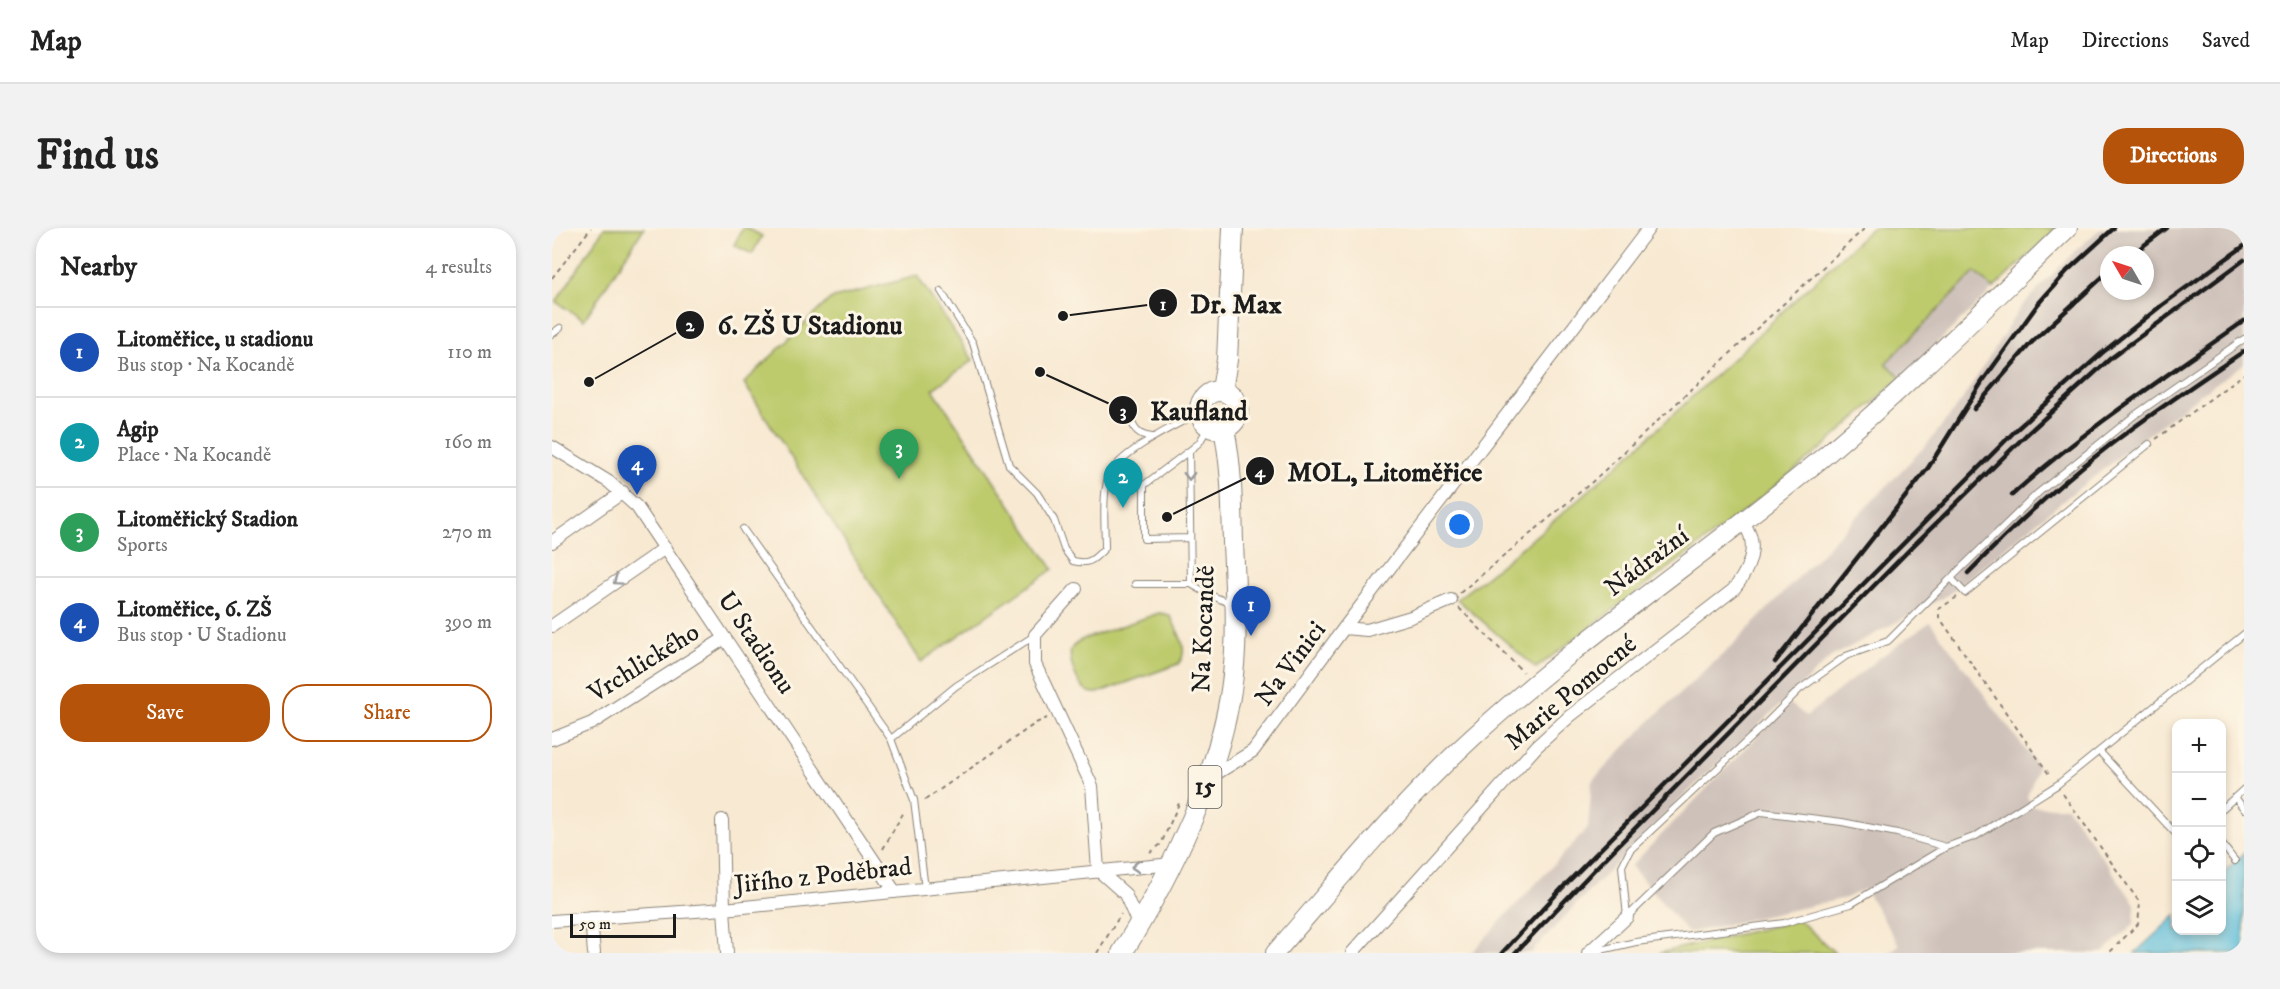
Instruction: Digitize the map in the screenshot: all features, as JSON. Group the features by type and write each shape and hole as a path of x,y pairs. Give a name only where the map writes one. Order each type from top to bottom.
{"main road":[{"path":"1222,390 1227,360 1233,228"},
{"name":"Nádražní","path":"1275,953 1413,796 1533,682 1827,454 1910,381 2068,228"},
{"path":"1222,390 1231,395 1237,410 1232,424 1212,422 1202,403 1208,394 1222,390"},
{"name":"Na Kocandě","path":"1122,953 1139,926 1188,831 1209,778 1227,712 1233,677 1236,605 1230,456 1212,422"}],"street":[{"path":"1344,628 1649,228"},
{"name":"U Stadionu","path":"552,447 587,467 623,492 637,507 895,892"},
{"path":"552,542 623,492"},
{"name":"Marie Pomocné","path":"1352,953 1537,746 1570,716 1733,590 1749,563 1752,541 1743,521"},
{"path":"552,626 665,548"},
{"path":"1076,589 1035,635 1035,664 1092,786 1098,870 1125,894 1139,926"},
{"name":"Na Vinici","path":"1209,778 1253,751 1344,628 1367,630 1411,617 1450,600"},
{"name":"Vrchlického","path":"552,739 592,723 725,638"},
{"path":"722,820 723,909 727,953"},
{"name":"Jiřího z Poděbrad","path":"552,921 723,909 1172,864"},
{"path":"1589,953 1627,917"},
{"path":"591,918 594,953"}],"lane":[{"path":"941,291 973,343 1009,465 1037,493 1054,520 1064,549 1073,561 1084,563 1094,559 1105,548 1108,477 1124,457 1153,437 1212,422"},
{"path":"552,334 560,328"},
{"path":"1627,917 1622,866 1630,850 1800,689 1846,656 1888,641 2046,486 2134,415 2244,339"},
{"path":"1130,417 1135,431 1144,436 1153,437"},
{"path":"1190,538 1144,539 1144,485 1199,443 1212,422"},
{"path":"1952,578 1965,593 2149,444"},
{"path":"1189,451 1191,584"},
{"path":"743,530 891,739 915,807 925,889"},
{"path":"1135,584 1191,584 1210,595 1236,605"},
{"path":"1589,953 1636,942 1784,923 1851,904 1946,847 1976,836 2057,785 2244,634"},
{"path":"891,739 956,686 1035,635"},
{"path":"2099,751 2172,830"},
{"path":"2226,805 2244,789"},
{"path":"2235,797 2244,809"},
{"path":"1627,917 1714,833 1762,812 1842,822 1897,833 1946,847"},
{"path":"2226,849 2235,861"}],"path":[{"path":"552,278 591,228"},
{"path":"1533,682 1450,600 1592,482 1865,228"},
{"path":"2149,444 2244,374"},
{"path":"1965,593 1939,609 1938,617 2139,903 2138,924 2109,953"},
{"path":"873,859 881,852 902,815 1036,723 1058,713"},
{"path":"1140,867 1150,852 1161,844 1184,793"},
{"path":"1097,953 1122,912 1119,902 1125,894"}],"shaded area":[{"path":"2101,228 2244,228 2244,364 2206,390 2069,496 1948,595 1831,657 1693,787 1575,905 1531,953 1471,953 1588,828 1592,781 1651,720 1733,645 1928,443 1962,400 2020,308 2074,252"},
{"path":"1975,272 1993,289 1901,378 1885,364"},
{"path":"1930,622 2038,767 2027,797 2033,807 2067,807 2135,904 2134,924 2102,953 1888,953 1899,945 1865,889 1846,898 1688,933 1631,866 1789,704 1806,716 1878,659"}],"green space":[{"path":"604,228 644,228 584,320 556,302"},
{"path":"743,228 762,236 752,254 734,245"},
{"path":"1872,228 2057,228 1993,289 1975,272 1886,363 1901,378 1822,448 1739,515 1536,668 1457,599 1565,512 1617,466"},
{"path":"917,276 973,360 933,389 1053,569 921,662 744,383 830,299"},
{"path":"1159,613 1171,617 1182,641 1182,659 1178,664 1098,693 1090,692 1082,686 1074,671 1070,654 1074,645 1081,640"},
{"path":"1799,920 1835,953 1659,953"}],"water":[{"path":"2244,853 2244,953 2135,953 2172,919 2172,935 2226,935 2226,870"}],"railway":[{"path":"1775,662 1928,468 1982,382 2038,304 2067,271 2114,228"},
{"path":"2143,246 2167,228"},
{"path":"1502,953 1565,885 2017,429 2102,353 2162,305 2244,246"},
{"path":"1515,953 1913,546 2026,435 2111,358 2244,260"},
{"path":"1974,409 2031,343 2100,279"},
{"path":"2012,495 2096,426 2244,321"},
{"path":"1968,573 2032,510 2083,466 2154,413 2244,351"}],"place":[{"name":"Dr. Max","path":"1063,316"},
{"name":"Kaufland","path":"1040,372"},
{"name":"6. ZŠ U Stadionu","path":"589,382"},
{"name":"Litoměřický Stadion","path":"899,479"},
{"name":"Litoměřice, 6. ZŠ","path":"637,495"},
{"name":"Agip","path":"1123,508"},
{"name":"MOL, Litoměřice","path":"1167,517"},
{"name":"Litoměřice, u stadionu","path":"1251,636"}]}
